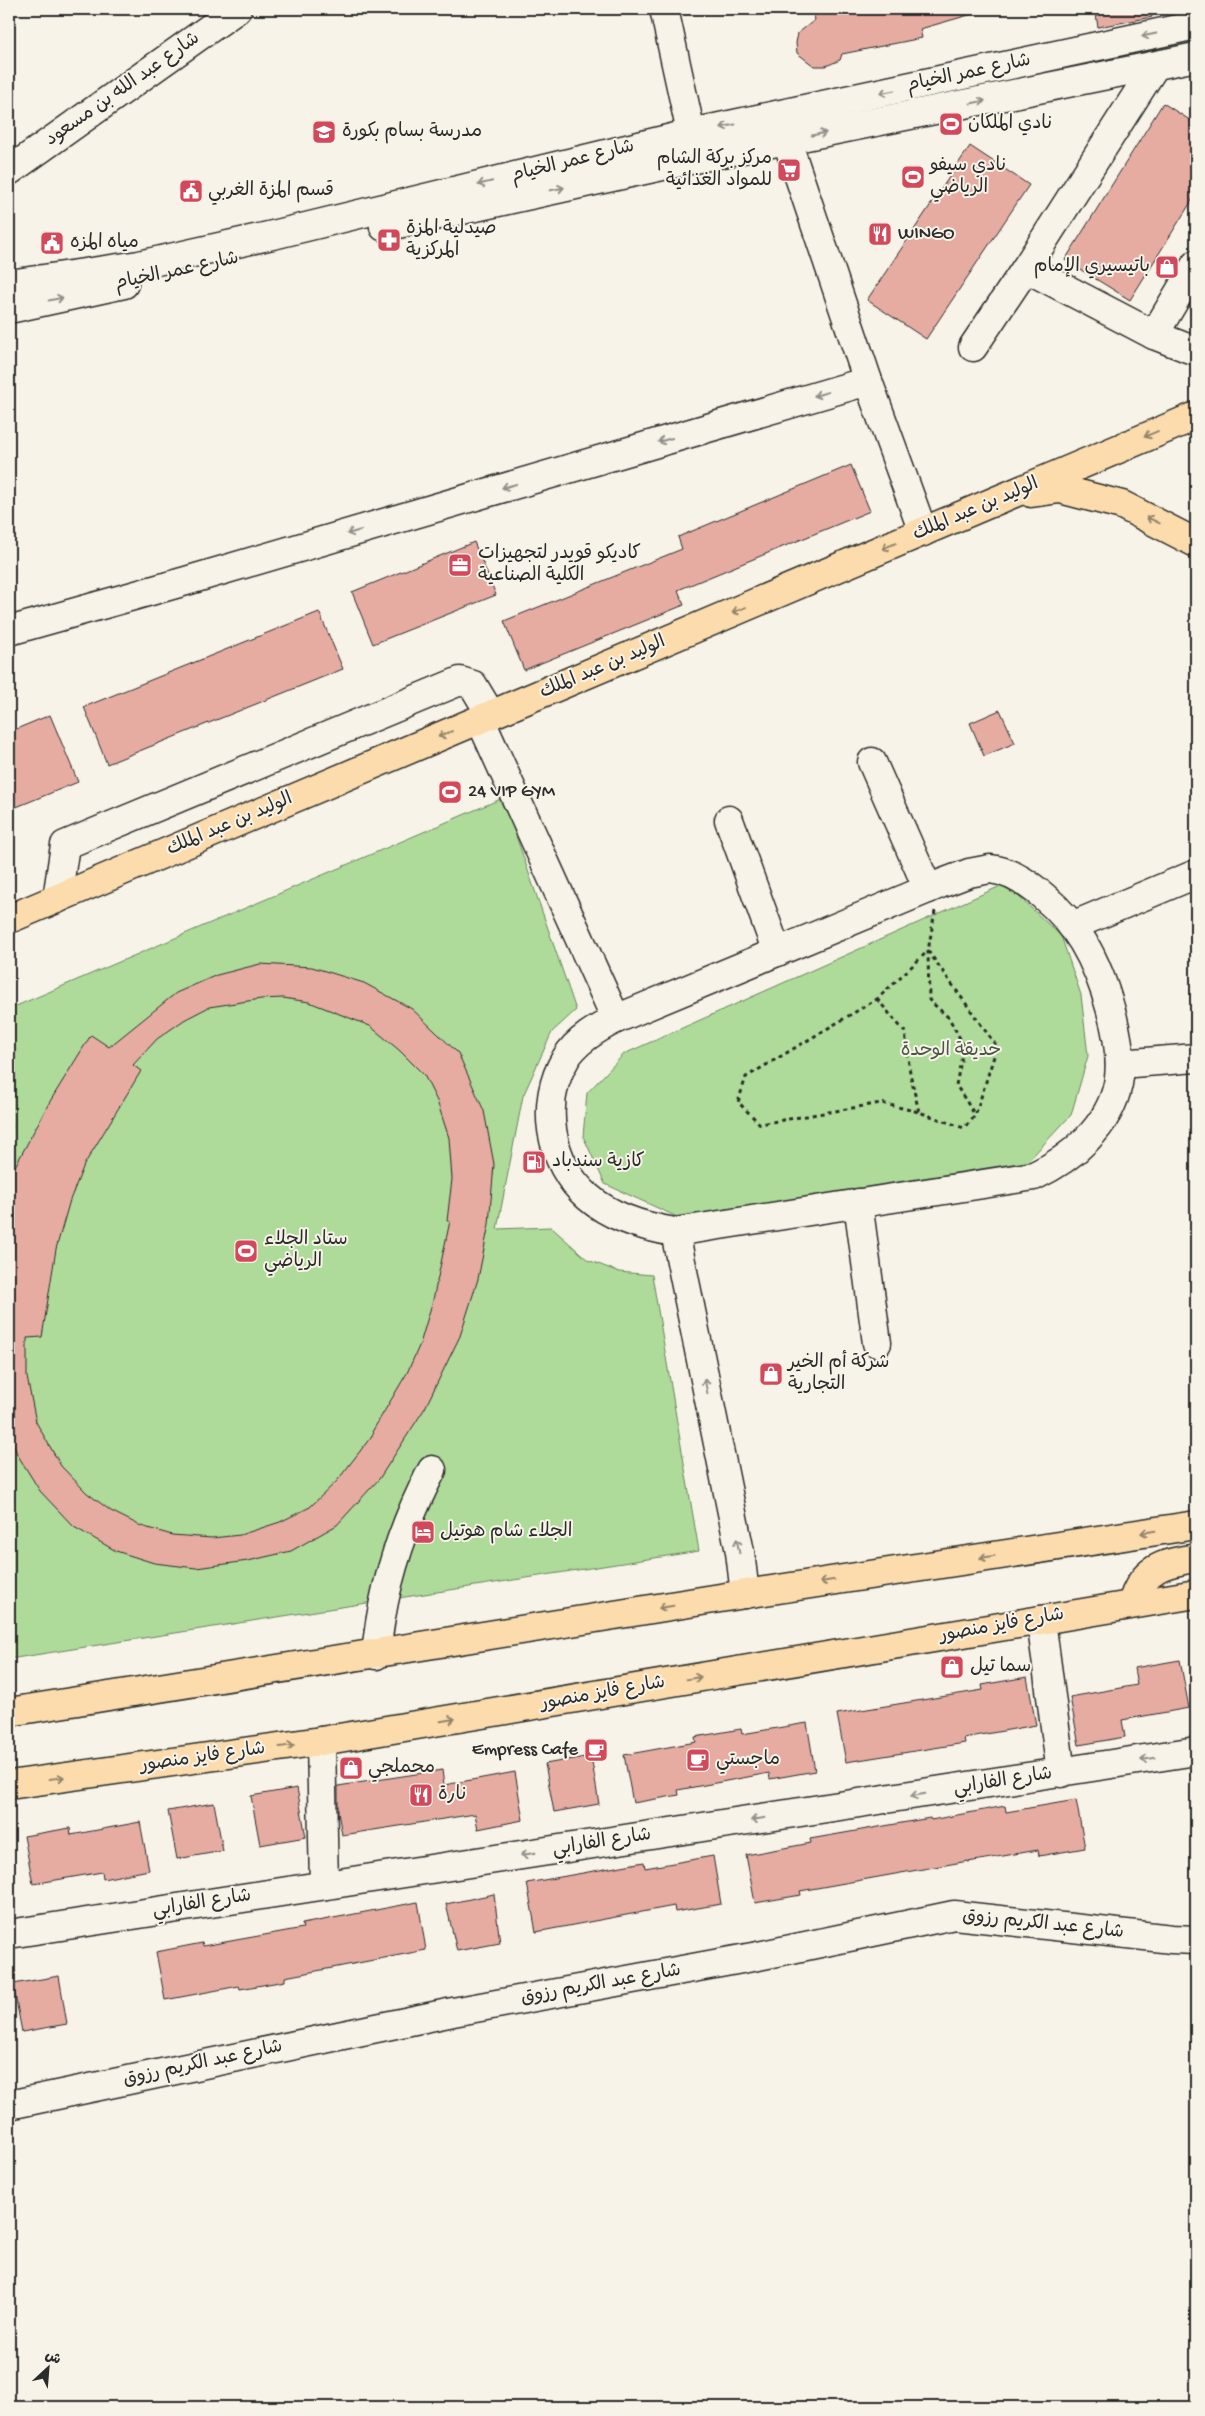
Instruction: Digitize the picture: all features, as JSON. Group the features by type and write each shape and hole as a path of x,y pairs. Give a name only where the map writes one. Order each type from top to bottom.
{"main road":[{"name":"الوليد بن عبد الملك","path":"9,919 1196,416"},
{"path":"1010,495 1060,489 1122,505 1196,543"},
{"path":"9,1712 376,1655 745,1594 1196,1525"},
{"path":"1132,1604 1139,1585 1153,1570 1171,1562 1196,1558"},
{"name":"شارع فايز منصور","path":"9,1785 321,1741 1196,1594"}],"street":[{"name":"شارع عبد الله بن مسعود","path":"9,171 237,9"},
{"path":"664,9 694,146"},
{"name":"شارع عمر الخيام","path":"784,128 1196,25"},
{"name":"شارع عمر الخيام","path":"9,284 139,265 277,234 784,128 1154,66 1196,57"},
{"path":"973,347 1026,268 1154,66"},
{"path":"784,128 868,380 923,532"},
{"name":"شارع عمر الخيام","path":"9,309 694,146"},
{"path":"1154,335 1196,264"},
{"path":"1026,268 1154,335 1196,350"},
{"path":"9,631 177,584 868,380"},
{"path":"57,899 65,846 460,680 473,685 616,1019"},
{"path":"872,762 934,886"},
{"path":"729,820 777,952"},
{"path":"979,870 1000,870 1026,884 1072,926 1083,941 1098,976 1114,1026 1120,1064 1114,1098 1101,1122 1077,1150 1049,1169 1034,1176 675,1232 657,1229 622,1218 588,1197 569,1175 561,1162 554,1142 550,1120 551,1098 556,1077 566,1057 589,1034 616,1019 934,886 979,870"},
{"path":"1072,926 1196,874"},
{"path":"1120,1064 1196,1058"},
{"path":"858,1203 877,1343"},
{"path":"675,1232 740,1552 745,1594"},
{"path":"376,1655 382,1604 396,1550 410,1514 432,1470"},
{"path":"1041,1620 1061,1773"},
{"path":"321,1741 324,1884"},
{"name":"شارع الفارابي","path":"9,1934 1196,1751"},
{"name":"شارع عبد الكريم رزوق","path":"9,2105 453,2012 758,1956 954,1915 1196,1940"}],"path":[{"path":"934,886 928,951 929,1000 949,1018 964,1046 956,1085 975,1116"},
{"path":"928,951 997,1047 975,1116 964,1128 920,1112 881,1103 760,1124 738,1102 746,1077 877,999 928,951"},
{"path":"877,999 905,1032 910,1073 920,1112"},
{"path":"9,1134 12,1126"}],"green space":[{"path":"503,798 576,1010 552,1032 523,1096 497,1229 551,1227 588,1260 619,1272 652,1275 699,1551 9,1659 9,1009"},
{"name":"حديقة الوحدة","path":"1005,884 1061,936 1081,995 1088,1056 1071,1115 1016,1174 684,1220 605,1184 583,1136 587,1093 624,1054"}],"building":[{"path":"812,9 843,9 844,13 866,9 975,9 976,13 920,29 922,38 842,54 840,60 826,66 814,66 797,53 796,43 798,33 815,20"},
{"path":"1095,9 1151,9 1152,17 1098,27"},
{"path":"1163,103 1196,124 1196,194 1130,300 1065,260"},
{"path":"970,146 1029,185 926,339 867,300"},
{"path":"851,465 870,511 678,590 684,605 524,670 504,621 682,549 678,537"},
{"path":"474,542 496,595 373,644 352,592"},
{"path":"319,612 343,669 107,764 84,707"},
{"path":"1000,710 1015,743 984,756 970,723"},
{"path":"50,715 78,782 9,810 9,732"},
{"path":"260,964 312,967 364,983 412,1009 458,1053 484,1111 494,1164 489,1224 478,1279 460,1336 425,1408 379,1479 337,1525 291,1551 248,1561 196,1568 154,1563 116,1551 74,1527 40,1491 17,1454 9,1431 9,1185 11,1174 49,1103 91,1035 109,1047 176,993 217,975","holes":["283,998 309,1002 370,1026 399,1050 424,1075 437,1101 449,1138 452,1179 447,1221 450,1221 433,1300 420,1344 407,1373 372,1432 374,1433 337,1481 310,1507 280,1522 240,1535 212,1538 172,1535 141,1526 111,1511 87,1493 61,1466 36,1422 27,1377 27,1338 42,1337 56,1249 70,1200 84,1165 141,1071 133,1065 157,1039 184,1020 209,1007 261,999"]},
{"path":"1180,1660 1189,1708 1122,1720 1125,1737 1079,1745 1070,1697 1137,1685 1134,1668"},
{"path":"1027,1677 1036,1725 964,1738 965,1743 846,1762 837,1714 983,1690 982,1685"},
{"path":"807,1723 815,1771 770,1779 769,1773 678,1790 679,1795 633,1803 624,1755 696,1742 695,1737 741,1729 742,1734"},
{"path":"591,1756 599,1804 554,1812 545,1764"},
{"path":"442,1770 444,1785 515,1772 523,1820 478,1829 475,1814 342,1835 338,1812 338,1786"},
{"path":"297,1788 306,1837 260,1845 251,1796"},
{"path":"1076,1800 1085,1848 1039,1856 1038,1850 968,1861 800,1891 801,1895 755,1903 746,1855 811,1843 810,1839 930,1818 931,1820 1005,1806 1006,1812"},
{"path":"214,1803 223,1851 177,1859 168,1811"},
{"path":"140,1822 149,1870 103,1879 102,1872 33,1884 24,1836 70,1828 71,1835"},
{"path":"713,1856 721,1904 675,1912 674,1906 536,1932 527,1883 644,1862 645,1868"},
{"path":"494,1894 500,1943 457,1951 446,1904"},
{"path":"418,1902 426,1950 285,1977 285,1981 240,1989 239,1986 165,2000 156,1952 202,1943 203,1946 303,1928 302,1924"},
{"path":"59,1976 67,2024 22,2032 13,1984"}],"place":[{"name":"نادي الملكان","path":"951,124"},
{"name":"مدرسة بسام بكورة","path":"324,132"},
{"name":"مركز بركة الشام للمواد الغذائية","path":"789,170"},
{"name":"نادي سيفو الرياضي","path":"913,177"},
{"name":"قسم المزة الغربي","path":"191,191"},
{"name":"WINGO","path":"880,234"},
{"name":"صيدلية المزة المركزية","path":"389,240"},
{"name":"مياه المزه","path":"52,243"},
{"name":"باتيسيري الإمام","path":"1167,267"},
{"name":"كاديكو قويدر لتجهيزات الكلية الصناعية","path":"460,565"},
{"name":"24 VIP GYM","path":"450,792"},
{"name":"كازية سندباد","path":"534,1162"},
{"name":"ستاد الجلاء الرياضي","path":"246,1251"},
{"name":"شركة أم الخير التجارية","path":"771,1374"},
{"name":"الجلاء شام هوتيل","path":"423,1532"},
{"name":"سما تيل","path":"952,1667"},
{"name":"Empress Cafe","path":"596,1750"},
{"name":"ماجستي","path":"698,1760"},
{"name":"محملجي","path":"351,1768"},
{"name":"نارة","path":"421,1795"}]}
